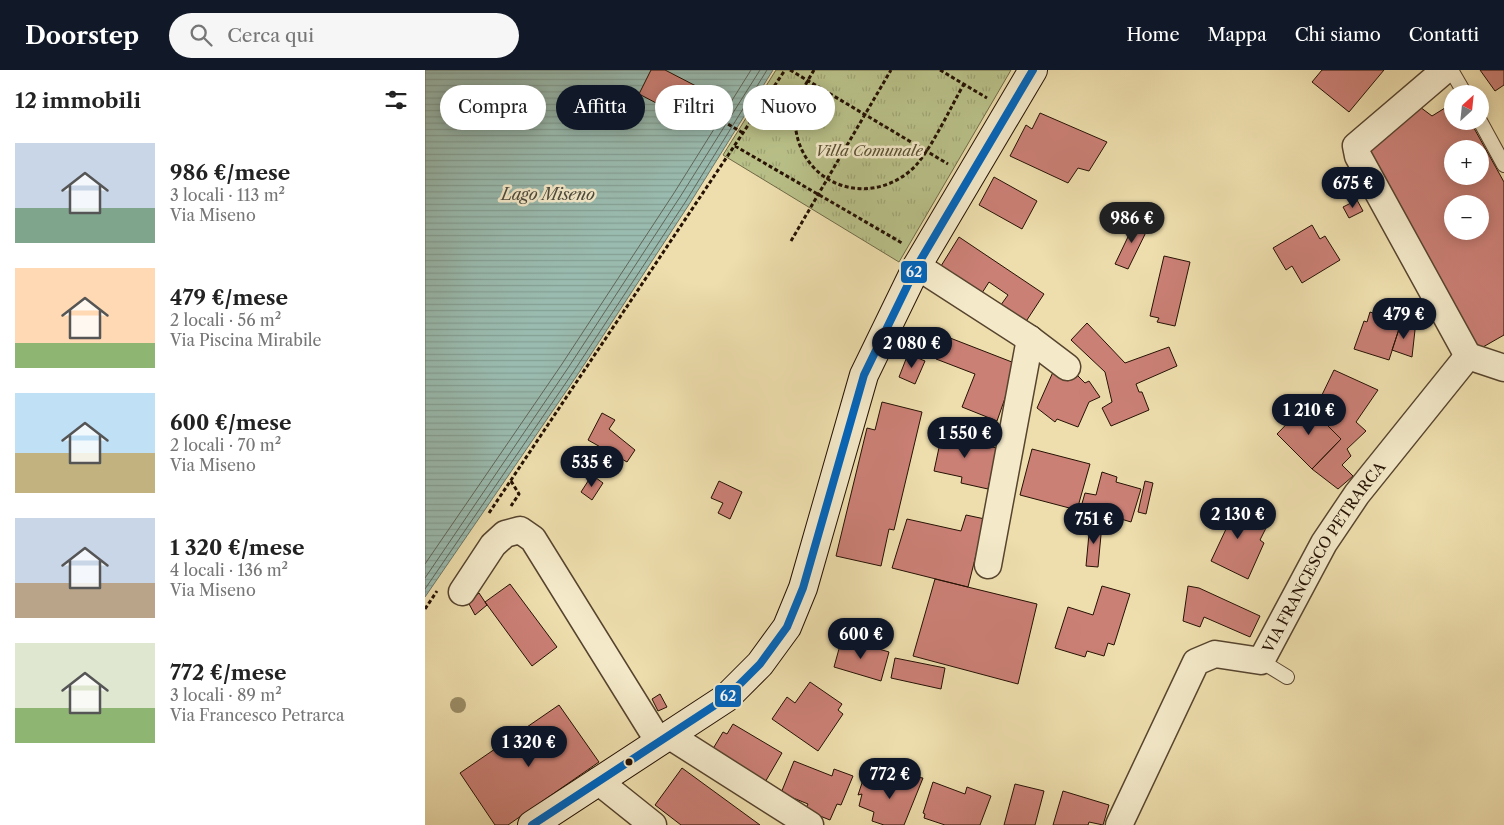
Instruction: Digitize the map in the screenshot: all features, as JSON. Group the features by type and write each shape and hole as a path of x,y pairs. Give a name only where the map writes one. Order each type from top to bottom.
{"main road":[{"path":"532,825 726,698 760,664 787,627 803,588 864,376 917,266 1033,70"}],"street":[{"path":"1445,70 1356,146 1358,156 1469,356 1504,368"},
{"path":"917,266 1030,339 1067,367"},
{"path":"988,565 1030,339"},
{"name":"VIA FRANCESCO PETRARCA","path":"1119,825 1196,662 1215,654 1261,661 1324,544 1357,494 1469,356"},
{"path":"452,589 505,534 520,530 533,539 665,739 809,825"},
{"path":"598,781 653,825"}],"lane":[{"path":"1451,70 1460,85"},
{"path":"1485,130 1504,165"},
{"path":"1261,661 1287,677"}],"path":[{"path":"484,522 785,70"},
{"path":"790,70 949,164"},
{"path":"813,70 799,99 795,118 798,139 805,157 826,179 858,189 885,185 912,170 926,150 964,84"},
{"path":"791,241 891,70"},
{"path":"940,70 988,98"},
{"path":"733,126 743,133"},
{"path":"735,146 903,244"},
{"path":"425,609 452,589"}],"green space":[{"name":"Villa Comunale","path":"776,70 1011,70 899,262 723,155 743,123 743,130 835,130 835,85 767,85"}],"water":[{"name":"Lago Miseno","path":"425,70 773,70 764,85 743,85 743,118 578,374 425,597"}],"building":[{"path":"651,70 665,70 694,85 655,85 655,102 645,97 644,85"},
{"path":"1322,70 1384,70 1349,112 1312,82"},
{"path":"1480,70 1504,70 1504,85 1495,91"},
{"path":"1420,107 1432,116 1444,109 1444,130 1475,130 1481,140 1444,140 1444,185 1489,185 1489,155 1504,182 1504,335 1476,351 1368,152"},
{"path":"1040,113 1107,142 1089,171 1078,168 1068,183 1010,156 1026,125 1032,129"},
{"path":"994,177 1037,201 1022,229 979,205"},
{"path":"1357,200 1363,211 1349,218 1343,207"},
{"path":"1137,218 1149,226 1128,269 1115,264"},
{"path":"1312,225 1320,239 1325,236 1340,260 1302,283 1292,266 1286,270 1273,248"},
{"path":"959,237 1044,294 1023,326 998,309 1008,295 989,282 982,293 941,266"},
{"path":"1164,256 1190,262 1175,326 1157,322 1159,318 1150,316"},
{"path":"1370,312 1396,321 1394,327 1399,329 1389,360 1354,349 1364,321 1367,322"},
{"path":"1396,321 1415,330 1412,357 1392,350 1399,329 1394,327"},
{"path":"1087,323 1125,363 1169,347 1177,366 1136,384 1139,392 1142,392 1149,410 1111,426 1102,408 1112,402 1105,372 1071,340"},
{"path":"945,336 1017,364 997,421 962,407 975,374 936,359"},
{"path":"908,354 925,361 915,384 899,377"},
{"path":"1334,370 1378,390 1356,422 1366,431 1347,449 1351,456 1342,465 1353,476 1338,489 1312,469 1341,439 1317,415 1327,403 1320,399"},
{"path":"1053,372 1068,381 1077,375 1085,383 1089,381 1100,397 1089,402 1078,427 1057,419 1055,422 1037,408"},
{"path":"882,402 922,412 894,530 889,529 881,566 836,556 867,428 875,430"},
{"path":"1306,404 1341,439 1312,469 1277,434"},
{"path":"602,413 615,420 609,429 635,450 627,462 588,440"},
{"path":"943,429 974,436 973,443 997,448 988,489 961,483 962,477 934,471"},
{"path":"1032,449 1090,464 1077,510 1020,495"},
{"path":"1102,472 1117,477 1116,482 1141,489 1131,522 1081,507 1085,493 1096,495"},
{"path":"592,475 603,483 592,500 581,492"},
{"path":"719,481 742,492 730,519 718,513 723,503 711,498"},
{"path":"1145,481 1153,483 1146,514 1138,512"},
{"path":"1218,500 1268,524 1260,540 1264,543 1248,579 1211,561 1227,527 1210,519"},
{"path":"966,515 985,519 968,587 892,568 907,519 961,531"},
{"path":"1090,523 1102,524 1098,567 1086,566"},
{"path":"935,579 1037,604 1018,684 913,656"},
{"path":"510,584 557,647 532,666 485,602"},
{"path":"1102,586 1130,594 1114,645 1108,643 1104,656 1087,651 1085,657 1055,648 1068,607 1093,615"},
{"path":"1188,586 1199,588 1260,616 1250,637 1204,617 1200,627 1183,621"},
{"path":"479,593 487,605 475,615 468,602"},
{"path":"842,638 889,652 881,681 834,667"},
{"path":"895,658 945,668 941,689 891,678"},
{"path":"810,682 842,704 838,710 843,714 818,751 772,719 787,697 795,703"},
{"path":"660,694 667,707 658,711 652,699"},
{"path":"559,705 599,762 508,825 495,825 460,773"},
{"path":"733,724 782,753 764,784 711,752 723,732 727,734"},
{"path":"794,761 832,776 834,769 853,776 841,805 837,804 830,820 805,810 808,804 781,793"},
{"path":"682,768 760,825 681,825 655,805"},
{"path":"901,775 923,778 904,825 884,825 872,821 874,812 859,806 862,794 858,795 864,777 895,789"},
{"path":"933,782 965,794 967,787 991,796 980,825 945,825 924,818 925,814 923,813"},
{"path":"1015,784 1044,791 1035,825 1004,825"},
{"path":"1063,791 1109,805 1103,825 1089,822 1088,825 1053,825"}],"transit line":[{"name":"62","path":"532,825 726,698 760,664 787,627 803,588 864,375 917,266 1033,70"}]}
